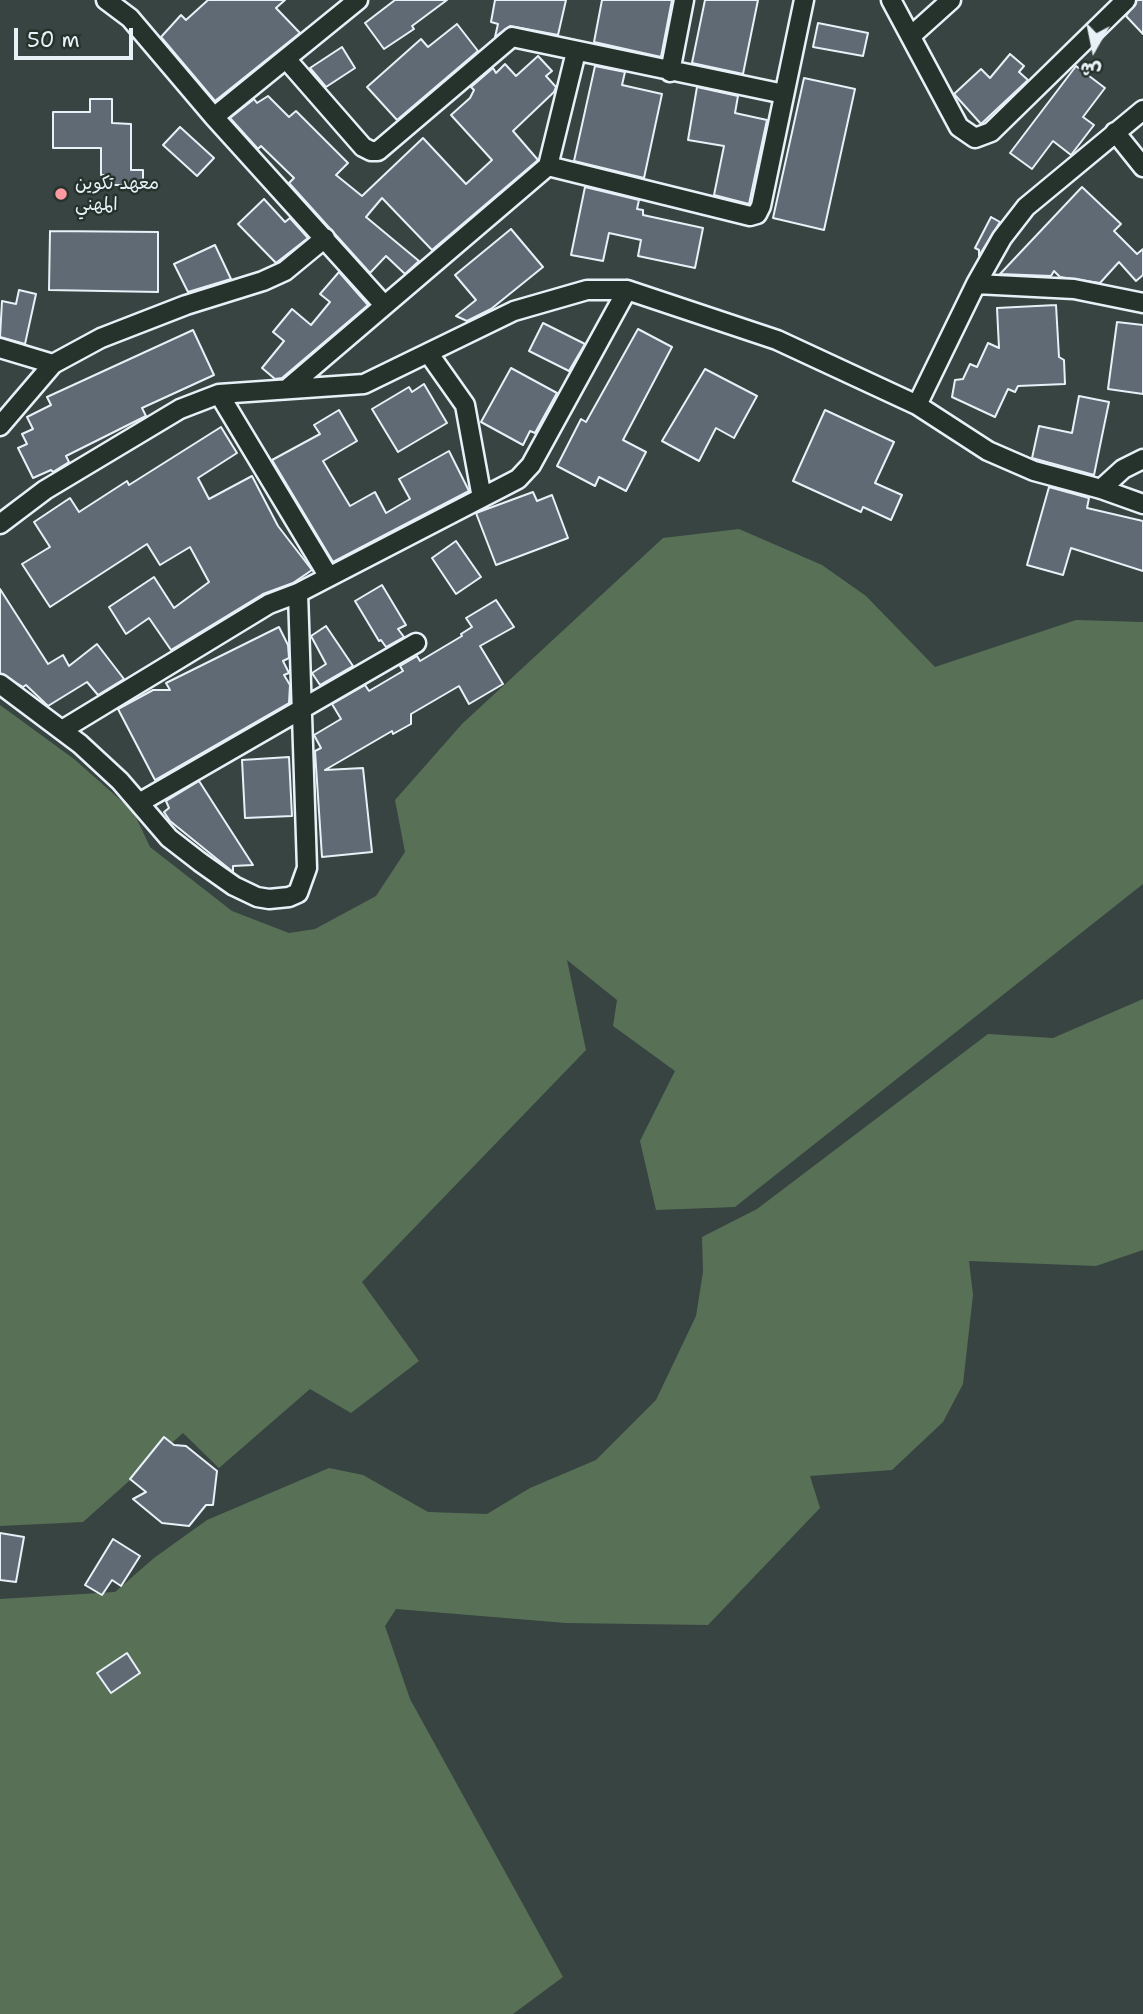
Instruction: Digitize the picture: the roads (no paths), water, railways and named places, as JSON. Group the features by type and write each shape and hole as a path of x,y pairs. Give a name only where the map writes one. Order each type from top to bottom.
{"street":[{"path":"106,0 130,18 214,117 384,304"},
{"path":"214,117 358,0"},
{"path":"670,72 684,0"},
{"path":"548,166 750,216 757,214 761,206 804,0"},
{"path":"891,0 959,127 975,138 991,132 1126,0"},
{"path":"911,36 951,0"},
{"path":"287,60 363,147 371,151 378,150 512,37 784,94"},
{"path":"288,388 548,166 576,52"},
{"path":"917,405 976,284 1002,238 1026,207 1143,110"},
{"path":"1115,132 1143,167"},
{"path":"0,426 53,364 101,338 285,271 326,238"},
{"path":"976,284 1074,289 1143,303"},
{"path":"0,524 45,490 180,408 219,394 364,384 514,311 541,301 587,290 627,290 777,340 917,405 988,451 1034,471 1101,489 1143,504"},
{"path":"62,730 269,604 298,593 518,479 531,465 627,290"},
{"path":"0,348 53,364"},
{"path":"429,354 465,405 482,498"},
{"path":"219,394 329,577"},
{"path":"1101,489 1123,469 1143,459"},
{"path":"0,684 62,730 120,781 169,838 234,886 269,899 282,899 298,893 307,868 298,593"},
{"path":"139,803 416,643"}],"place":[{"name":"معهد تكوين المهني","path":"61,194"}]}
